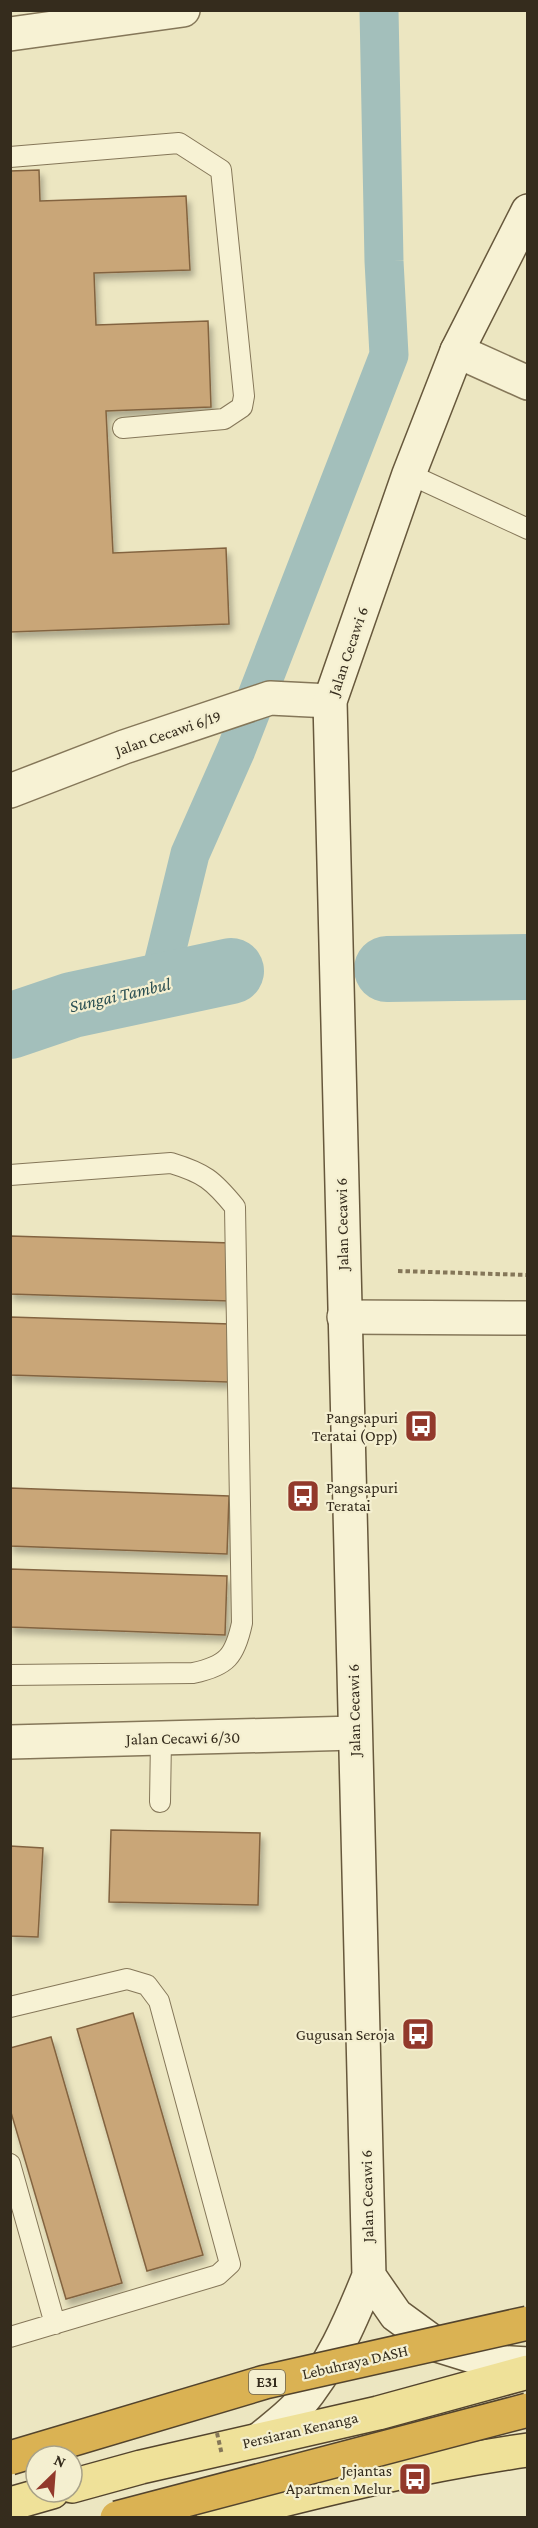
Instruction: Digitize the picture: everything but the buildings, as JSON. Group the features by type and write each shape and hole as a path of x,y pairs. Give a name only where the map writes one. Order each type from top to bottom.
{"highway":[{"name":"Lebuhraya DASH","path":"10,2458 265,2382 528,2323"},
{"path":"117,2517 528,2410"}],"main road":[{"name":"Persiaran Kenanga","path":"84,2483 141,2467 378,2413 528,2372"},
{"path":"215,2517 330,2489 493,2455 528,2450"}],"street":[{"path":"10,34 183,10"},
{"name":"Jalan Cecawi 6","path":"369,2276 330,701 410,474 457,351 528,211"},
{"path":"457,351 528,384"},
{"name":"Jalan Cecawi 6/19","path":"10,791 124,747 256,703 330,701"},
{"path":"344,1317 528,1318"},
{"name":"Jalan Cecawi 6/30","path":"10,1742 355,1733"},
{"path":"369,2276 396,2315 437,2345 492,2362 528,2364"},
{"path":"260,2439 297,2407 327,2367 348,2328 369,2276"}],"lane":[{"path":"10,157 179,143 221,170 244,396 242,407 224,419 123,428"},
{"path":"410,474 528,529"},
{"path":"10,1175 171,1163 194,1170 216,1184 235,1207 242,1623 237,1645 226,1661 212,1669 194,1673 10,1675"},
{"path":"160,1802 161,1739"},
{"path":"10,2007 127,1979 147,1985 159,2001 230,2264 218,2275 10,2337"},
{"path":"10,2164 55,2324"}],"path":[{"path":"398,1271 528,1275"},
{"path":"216,2428 223,2462"}],"waterway":[{"path":"158,985 190,854 236,750 389,355 384,261 379,10"},
{"name":"Sungai Tambul","path":"387,969 528,967"},
{"name":"Sungai Tambul","path":"10,1026 72,1005 231,971"}],"place":[{"name":"Pangsapuri Teratai (Opp)","path":"421,1426"},
{"name":"Pangsapuri Teratai","path":"303,1496"},
{"name":"Gugusan Seroja","path":"418,2034"},
{"name":"Jejantas Apartmen Melur","path":"415,2479"}]}
